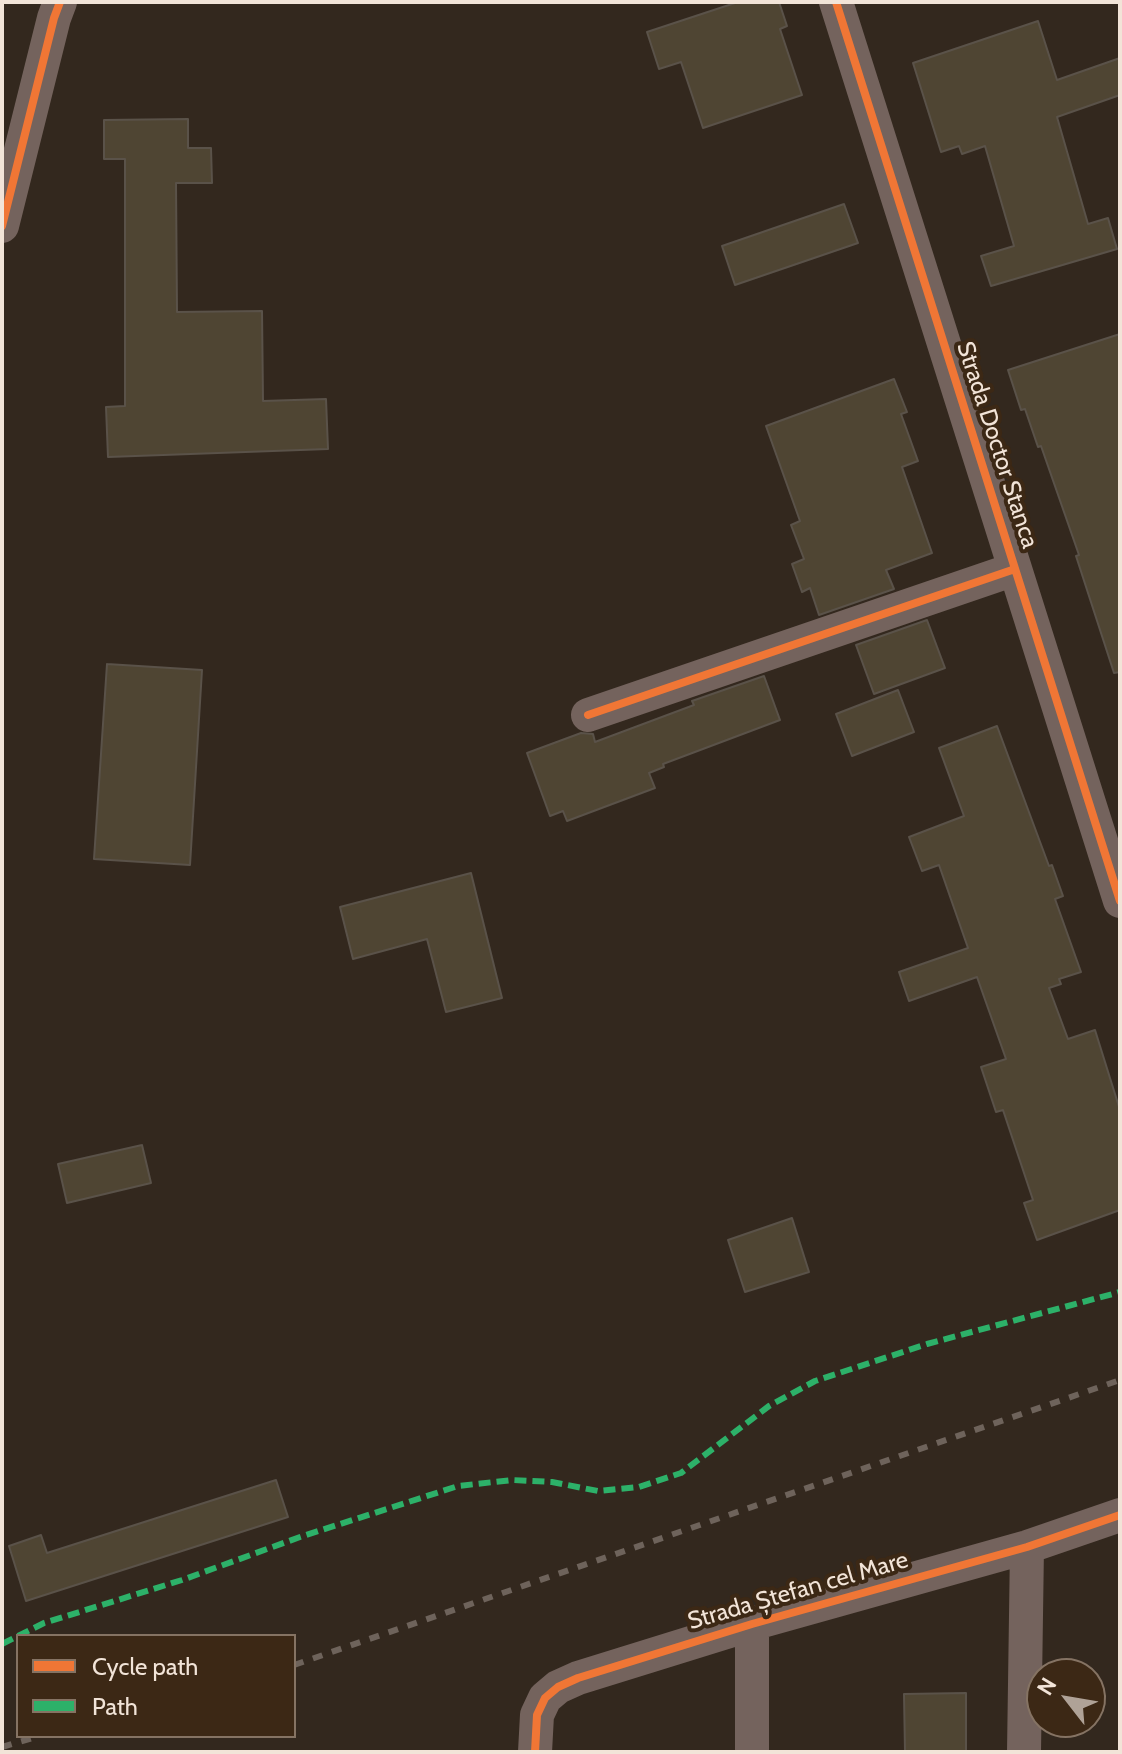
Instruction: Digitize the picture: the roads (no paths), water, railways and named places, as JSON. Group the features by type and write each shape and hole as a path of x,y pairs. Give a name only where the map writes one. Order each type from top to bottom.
{"street":[{"path":"2,226 60,2"},
{"name":"Strada Doctor Stanca","path":"836,2 1120,901"},
{"path":"588,715 1015,569"},
{"name":"Strada Ștefan cel Mare","path":"535,1752 537,1715 545,1698 558,1687 578,1678 752,1624 1027,1547 1120,1515"},
{"path":"1024,1752 1027,1547"},
{"path":"752,1624 752,1752"}],"railway":[{"path":"296,1664 1120,1380"},
{"path":"2,1747 33,1738"}]}
